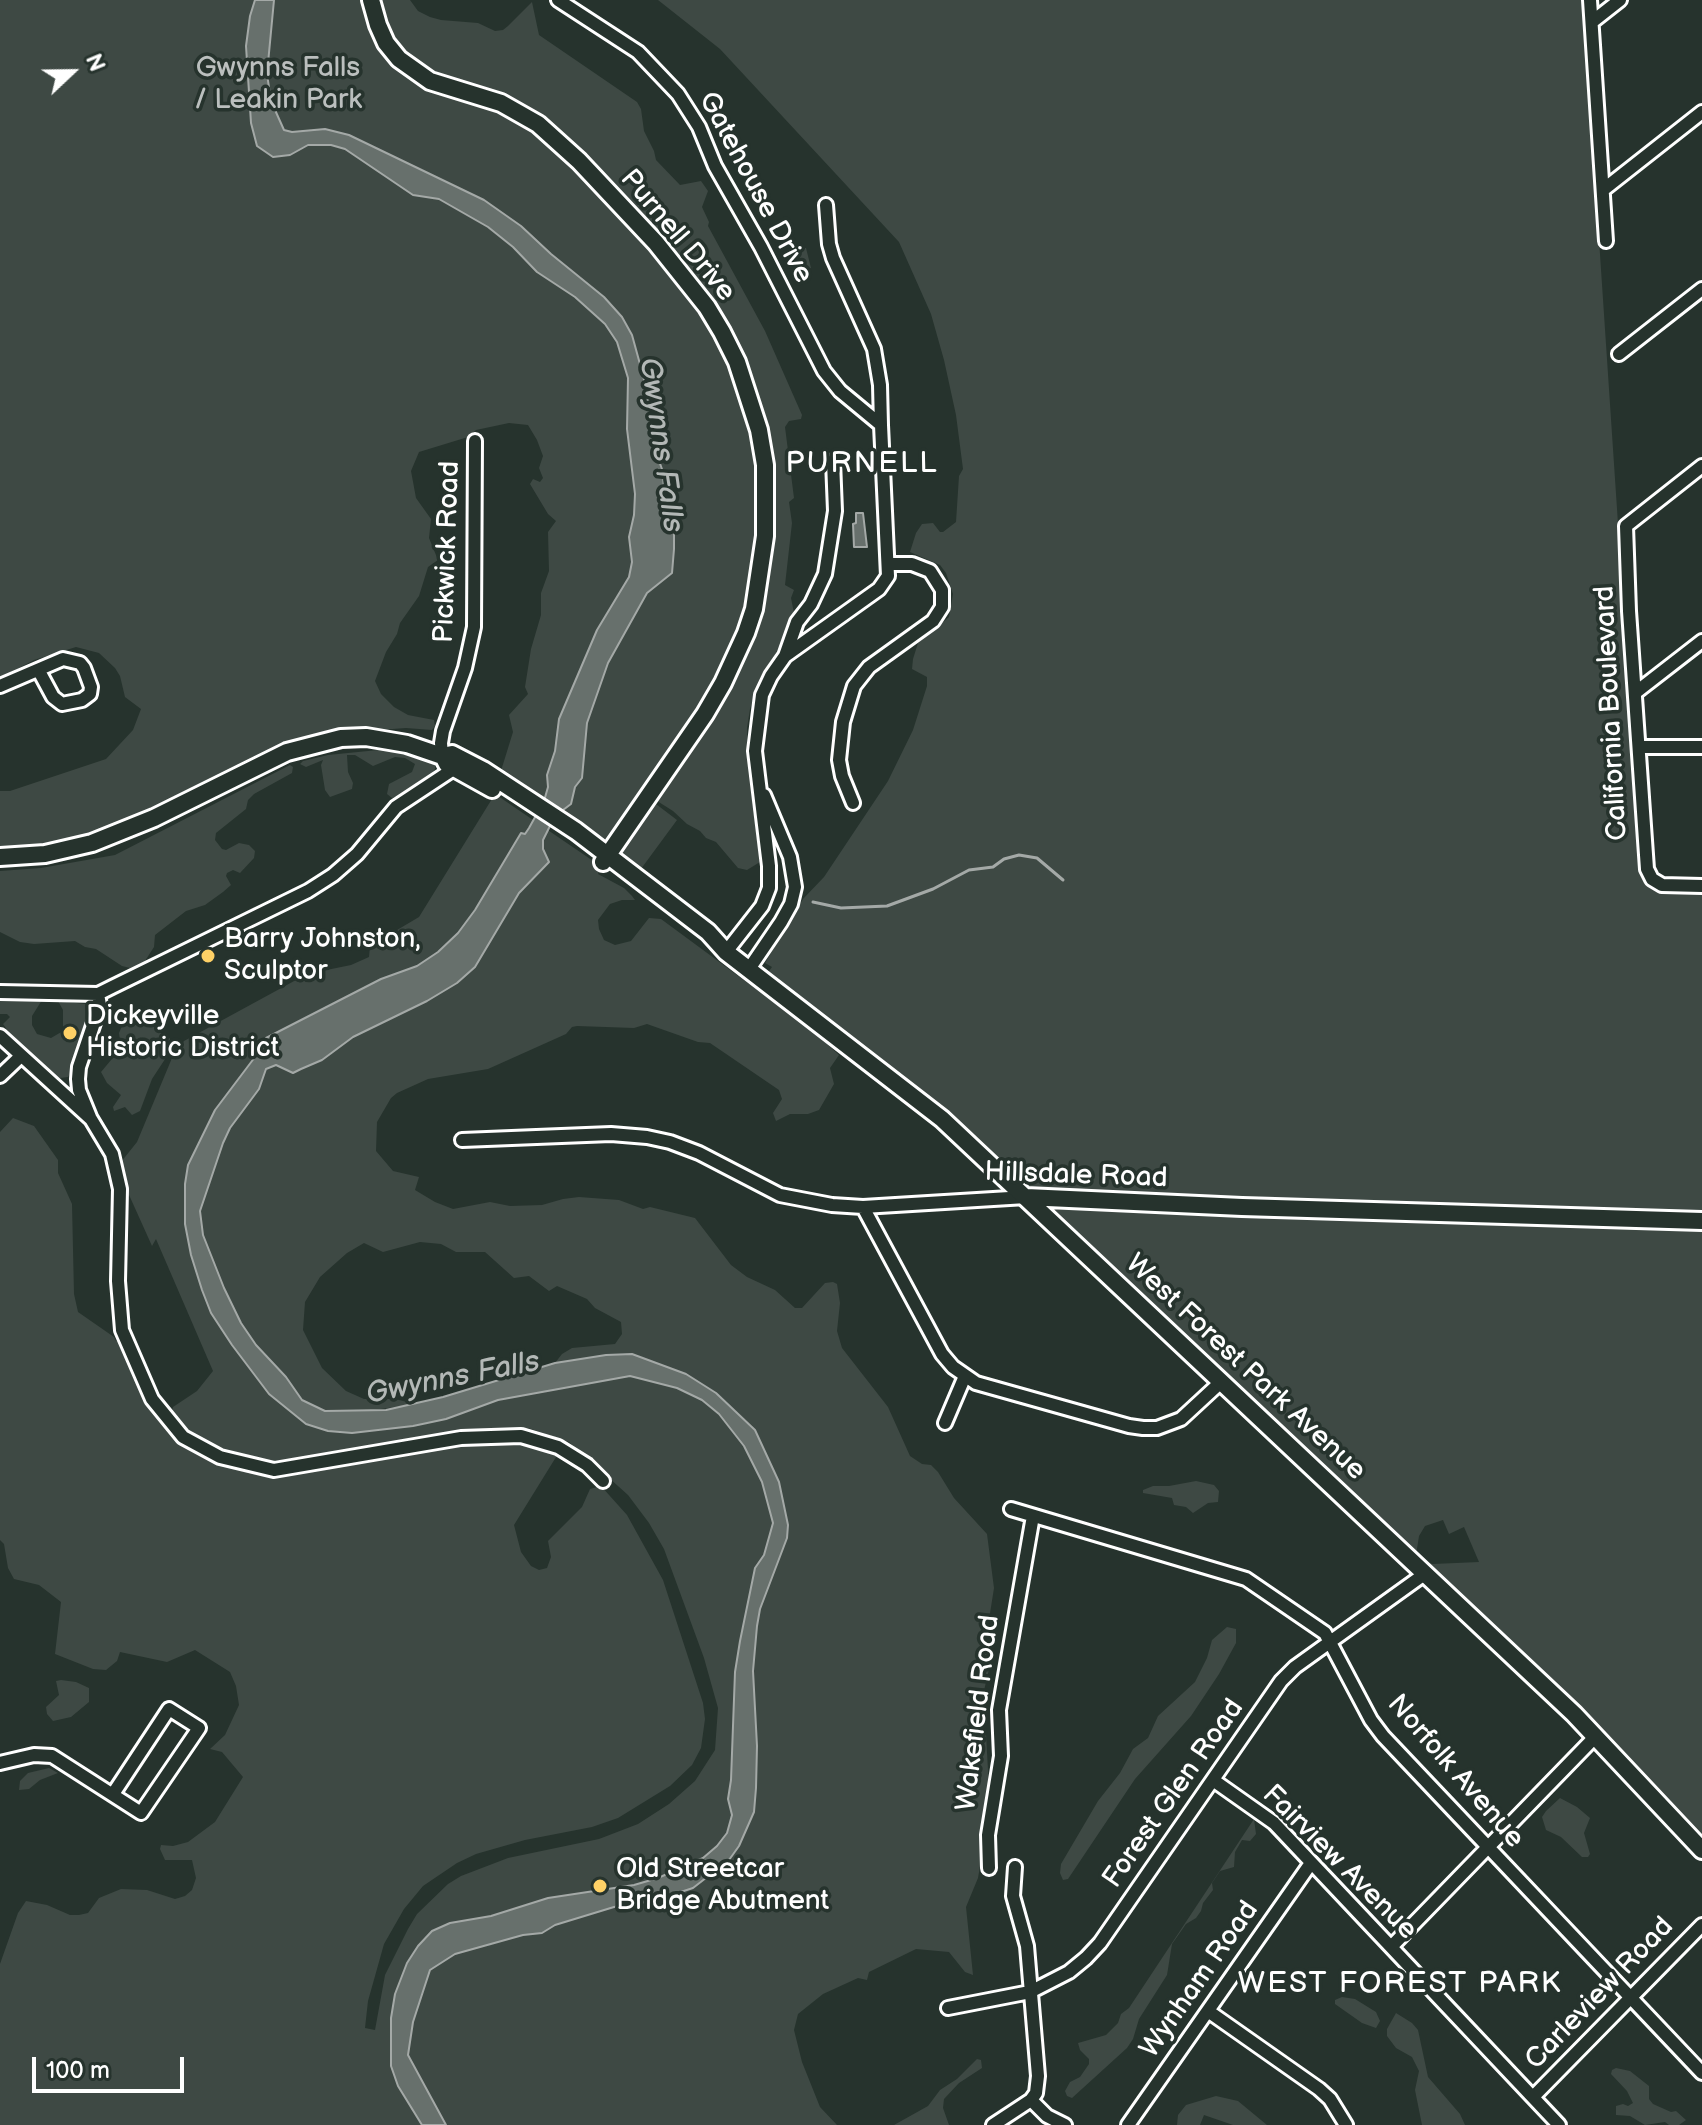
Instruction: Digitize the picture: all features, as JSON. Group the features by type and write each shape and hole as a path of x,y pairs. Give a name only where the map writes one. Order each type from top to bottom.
{"main road":[{"name":"Purnell Drive","path":"371,0 386,43 399,59 430,81 501,103 538,124 579,161 656,243 707,307 722,332 741,373 759,430 765,465 765,536 761,574 750,621 735,659 711,703 605,860"},
{"path":"0,857 61,851 120,833 307,745 355,737 384,740"},
{"name":"West Forest Park Avenue","path":"384,740 407,744 449,762 515,797 574,836 713,948 726,952 931,1109 1596,1736 1702,1850"},
{"path":"0,866 57,861 90,854 142,833 297,758 384,740"},
{"name":"Hillsdale Road","path":"1026,1197 1200,1206 1702,1221"}],"street":[{"name":"Gatehouse Drive","path":"558,0 638,52 678,94 699,127 715,166 761,247 824,371 840,391 881,425"},
{"path":"1590,0 1606,241"},
{"path":"1592,22 1620,0"},
{"path":"1603,190 1702,112"},
{"name":"Gatehouse Drive","path":"826,205 833,258 874,349 880,385 889,564"},
{"path":"1619,354 1702,289"},
{"name":"Pickwick Road","path":"449,762 443,731 468,657 474,627 475,441"},
{"path":"726,952 762,906 769,888 755,751 760,708 771,676 785,656 797,622 811,604 825,574 835,511 833,461"},
{"name":"California Boulevard","path":"1702,466 1626,526 1647,869 1652,879 1667,886 1702,886"},
{"path":"785,656 886,583 889,564 912,564 930,571 942,590 942,607 933,621 869,667 854,686 843,722 839,760 853,803"},
{"path":"1635,693 1702,641"},
{"path":"0,686 39,671"},
{"path":"1639,747 1702,747"},
{"path":"0,992 98,994 308,891 357,854 396,807 449,762"},
{"path":"749,969 781,922 791,904 795,887 790,857 759,785"},
{"path":"98,994 100,1005 79,1067 79,1090 91,1119 112,1154 120,1189 118,1281 122,1330 140,1377 172,1427 204,1450 261,1469 292,1468 461,1438 521,1436 558,1447 587,1465 603,1481"},
{"path":"0,1036 91,1119"},
{"path":"0,1076 21,1056"},
{"name":"Hillsdale Road","path":"462,1140 611,1134 647,1137 699,1153 780,1195 814,1203 863,1207 1026,1197"},
{"path":"863,1207 934,1342 947,1361 976,1383 1129,1426 1157,1428 1181,1419 1221,1382"},
{"path":"945,1423 965,1376"},
{"name":"Norfolk Avenue","path":"1011,1509 1246,1579 1325,1633 1376,1728 1702,2073"},
{"name":"Wakefield Road","path":"989,1868 988,1835 1001,1756 999,1710 1033,1516"},
{"name":"Forest Glen Road","path":"948,2008 1030,1992 1069,1972 1100,1943 1281,1681 1295,1667 1426,1573"},
{"path":"0,1763 34,1755 52,1756 141,1813 199,1728 169,1709 113,1794"},
{"path":"1391,1947 1596,1736"},
{"name":"Fairview Avenue","path":"1213,1780 1274,1823 1559,2125"},
{"name":"Wynham Road","path":"1128,2125 1311,1863"},
{"path":"993,2125 1031,2100 1036,2093 1038,2076 1025,1934 1013,1896 1015,1867"},
{"name":"Carleview Road","path":"1533,2097 1702,1925"},
{"path":"1208,2011 1319,2089 1330,2099 1346,2125"},
{"path":"1031,2100 1047,2116 1065,2125"}],"green space":[{"name":"Gwynns Falls / Leakin Park","path":"0,0 369,0 389,53 495,105 551,139 664,258 723,341 760,456 759,567 727,670 611,838 604,840 594,837 500,774 513,732 509,715 528,694 525,687 531,649 541,615 541,593 549,571 548,532 556,521 548,514 530,484 533,479 540,482 543,478 539,468 543,456 537,440 528,425 509,423 476,430 468,437 419,452 411,471 416,498 431,519 429,538 438,560 428,567 419,596 400,623 375,681 381,694 394,707 408,715 434,720 432,730 406,728 351,732 103,836 0,853 0,791 10,791 106,759 133,730 141,709 125,697 115,668 99,653 76,647 34,660 0,678"},
{"path":"377,0 410,0 418,11 430,17 478,23 495,31 503,30 532,2 539,35 637,102 656,160 680,185 701,181 708,191 702,207 708,226 765,331 802,415 801,419 789,421 785,427 794,498 789,502 792,523 785,585 794,590 791,598 794,613 776,653 760,678 747,728 748,769 760,862 747,870 738,868 716,842 706,838 654,799 739,664 770,491 731,339 557,130 526,107 502,95 424,69 408,58 389,35"},
{"path":"658,0 1583,0 1641,868 1650,886 1660,890 1702,892 1702,1840 1601,1731 1423,1562 1479,1562 1464,1527 1449,1534 1443,1520 1425,1526 1419,1536 1416,1555 954,1118 767,974 772,967 765,963 803,899 824,877 888,781 913,730 927,677 912,669 913,659 918,643 949,617 953,594 940,565 910,552 922,524 933,523 943,532 956,522 959,476 963,469 944,360 931,314 899,242 720,49"},
{"path":"806,248 811,268 795,272 790,252"},
{"path":"388,749 430,760 435,764 435,769 406,793 392,798 387,794 389,784 412,772 415,764 395,757 373,766 355,755 347,755 352,789 330,797 325,790 323,760 306,767 300,764 328,755"},
{"path":"290,765 293,767 292,773 254,794 248,800 246,809 216,833 215,840 222,849 239,843 249,845 255,851 254,858 240,873 233,870 227,873 231,885 223,892 205,905 186,911 155,935 154,947 145,961 130,968 75,941 34,944 20,942 0,932 0,871 41,868 115,855"},
{"path":"495,794 602,867 598,874 624,888 635,900 610,904 598,920 604,940 615,945 631,941 649,918 661,919 813,1031 839,1055 830,1068 834,1084 819,1110 808,1114 790,1114 776,1121 773,1113 782,1099 779,1090 710,1043 698,1042 647,1024 634,1028 572,1027 566,1034 488,1069 428,1079 397,1093 377,1122 376,1151 393,1171 419,1177 415,1190 453,1209 490,1202 510,1206 542,1205 579,1197 619,1200 643,1209 650,1207 695,1218 731,1265 747,1277 775,1290 795,1308 802,1308 825,1283 837,1284 840,1303 837,1331 842,1348 888,1407 910,1456 922,1464 931,1465 938,1472 954,1498 987,1534 994,1588 988,1626 990,1665 979,1712 986,1734 990,1807 978,1878 966,1907 973,1975 965,1972 949,1952 916,1949 869,1972 867,1980 858,1978 823,1994 798,2014 794,2030 802,2062 820,2107 837,2125 0,2125 0,1964 18,1913 26,1901 79,1915 88,1913 99,1898 121,1889 147,1890 175,1899 185,1896 192,1890 196,1878 192,1860 165,1860 161,1845 188,1842 215,1822 243,1777 222,1752 210,1749 225,1735 239,1705 230,1672 195,1650 167,1662 120,1652 117,1661 106,1670 93,1669 55,1654 61,1602 39,1585 14,1579 8,1568 4,1544 0,1540 0,1132 13,1118 34,1126 58,1160 58,1173 72,1204 74,1294 78,1312 116,1341 120,1339 149,1404 172,1435 207,1457 253,1473 285,1476 375,1456 497,1439 522,1438 561,1449 514,1525 521,1552 531,1566 539,1570 547,1568 551,1557 548,1541 582,1507 590,1489 601,1486 627,1515 663,1580 703,1703 705,1719 701,1748 692,1765 670,1786 618,1818 476,1854 423,1886 404,1909 384,1944 368,2001 365,2028 375,2030 385,1975 408,1929 417,1914 448,1884 508,1858 599,1839 638,1824 669,1804 695,1781 715,1750 718,1708 704,1658 664,1549 628,1495 569,1442 528,1428 490,1428 330,1455 270,1461 200,1442 171,1415 173,1407 197,1391 213,1371 156,1239 152,1246 125,1186 121,1162 137,1142 172,1058 184,1041 307,974 351,965 369,957 370,946 419,917","holes":["420,1242 441,1244 456,1252 485,1252 514,1278 529,1276 549,1291 557,1286 587,1299 595,1308 621,1322 622,1334 615,1344 572,1348 555,1363 632,1354 505,1399 354,1413 415,1404 395,1399 364,1399 346,1391 322,1368 303,1330 305,1302 320,1277 347,1253 364,1243 383,1252"]},
{"path":"652,801 677,820 638,873 622,860 619,853"},
{"path":"0,997 42,1000 32,1016 32,1025 37,1034 51,1038 63,1031 63,1010 58,1001 92,1007 75,1054 74,1068 68,1077 60,1078 45,1069 8,1031 3,1024 10,1017 0,1014"},
{"path":"136,1015 146,1016 160,1033 165,1033 170,1039 171,1050 152,1079 140,1111 132,1115 125,1107 114,1111 113,1107 121,1095 107,1083 101,1072 121,1048 119,1033 122,1026"},
{"path":"1196,1481 1214,1485 1219,1491 1218,1502 1208,1503 1193,1513 1186,1507 1174,1505 1172,1498 1143,1493 1143,1490 1153,1486"},
{"path":"1227,1627 1236,1629 1236,1643 1219,1674 1191,1716 1135,1779 1068,1879 1063,1880 1061,1864 1098,1801 1120,1773 1133,1749 1148,1738 1158,1716 1195,1682 1212,1640"},
{"path":"56,1681 89,1688 89,1702 71,1717 53,1721 46,1707 59,1695"},
{"path":"49,1768 58,1773 40,1780 29,1789 19,1790 20,1781 28,1773"},
{"path":"1560,1798 1590,1818 1584,1833 1590,1854 1588,1857 1582,1857 1561,1837 1546,1830 1542,1817"},
{"path":"1254,1819 1256,1834 1250,1841 1242,1840 1235,1852 1234,1867 1220,1871 1201,1911 1186,1924 1172,1944 1167,1975 1139,2019 1127,2048 1072,2098 1067,2096 1065,2091 1070,2082 1080,2077 1089,2064 1078,2043 1106,2035 1118,2023 1121,2014 1129,2008"},
{"path":"1342,1997 1355,1999 1376,2012 1380,2021 1376,2028 1362,2023 1335,2004 1335,2000"},
{"path":"1396,2013 1418,2030 1428,2077 1460,2114 1465,2125 1422,2125 1415,2090 1419,2071 1412,2057 1396,2048 1387,2036 1387,2029"},
{"path":"977,2059 981,2060 982,2068 959,2083 944,2099 943,2108 949,2125 894,2125 928,2106 940,2090 957,2079"},
{"path":"1616,2068 1630,2071 1649,2086 1649,2099 1653,2104 1671,2112 1676,2111 1686,2120 1679,2125 1665,2122 1645,2125 1630,2116 1616,2115 1616,2106 1633,2103 1627,2091 1611,2074"},
{"path":"1216,2096 1238,2101 1267,2125 1233,2125 1204,2115 1200,2125 1177,2125 1178,2115 1186,2105"}],"shaded area":[{"name":"Gwynns Falls","path":"255,0 274,0 267,74 271,101 284,130 325,129 349,135 484,200 521,226 604,297 622,317 632,335 643,375 652,441 663,472 664,493 674,525 674,549 672,573 647,593 608,663 587,723 582,778 575,787 571,804 555,816 543,840 549,862 519,893 475,967 457,983 353,1037 322,1060 293,1073 276,1065 266,1069 259,1089 230,1128 223,1143 200,1211 203,1235 241,1323 302,1400 325,1411 386,1410 443,1397 555,1363 632,1354 686,1374 716,1393 755,1430 779,1482 788,1525 787,1538 760,1609 757,1626 753,1671 756,1788 754,1812 739,1846 729,1860 693,1888 653,1901 614,1907 555,1925 542,1933 523,1935 455,1954 430,1970 413,2022 408,2055 446,2125 422,2125 398,2086 391,2066 391,2018 395,1994 407,1963 432,1931 450,1923 491,1916 548,1898 634,1885 703,1858 717,1846 727,1833 732,1815 728,1799 735,1672 740,1641 755,1568 764,1555 773,1523 762,1482 744,1446 719,1414 702,1400 677,1388 630,1376 498,1400 446,1419 413,1426 352,1433 328,1431 306,1424 269,1394 211,1313 202,1290 185,1224 185,1184 188,1165 215,1110 266,1038 381,979 417,966 458,933 475,910 544,801 559,719 597,630 629,577 632,562 629,537 635,494 627,429 628,378 617,342 605,324 575,297 537,272 488,227 439,199 413,195 345,149 331,145 308,145 290,155 273,157 257,146 251,123 246,46"},
{"path":"856,513 863,513 867,547 854,547"}],"waterway":[{"path":"813,902 841,908 887,906 933,889 969,870 993,867 1004,859 1019,855 1037,858 1063,880"}],"place":[{"name":"Barry Johnston, Sculptor","path":"208,956"},
{"name":"Dickeyville Historic District","path":"70,1033"},
{"name":"Old Streetcar Bridge Abutment","path":"600,1886"}],"district":[{"name":"PURNELL","path":"862,464"},
{"name":"WEST FOREST PARK","path":"1400,1984"}]}
